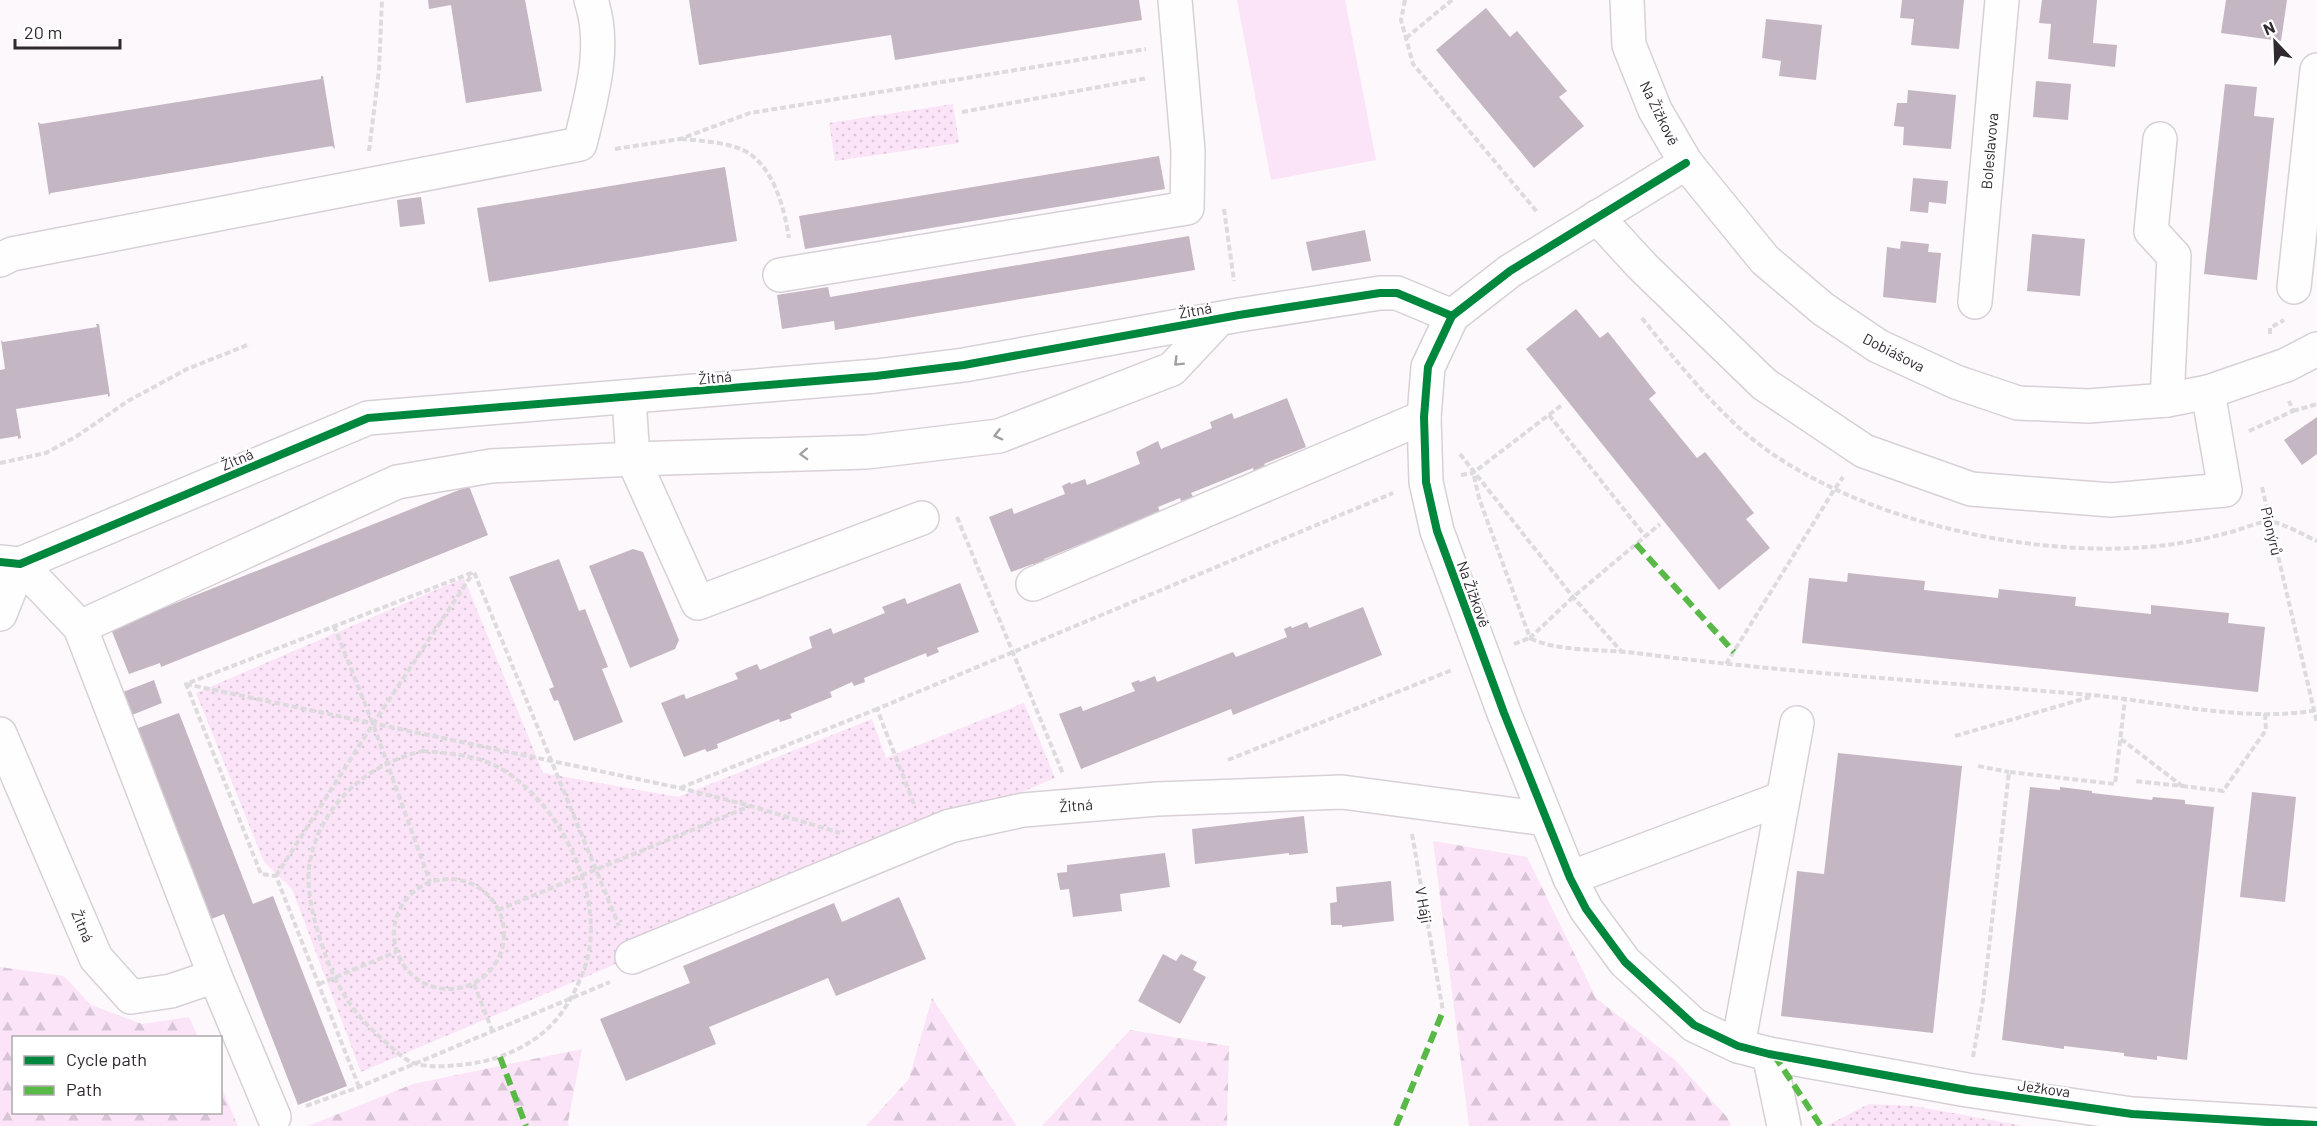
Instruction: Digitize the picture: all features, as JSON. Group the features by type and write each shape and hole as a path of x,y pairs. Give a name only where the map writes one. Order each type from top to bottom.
{"street":[{"path":"4,250 580,144 596,72 597,41 591,0"},
{"name":"Na Žižkově","path":"1627,0 1629,45 1655,110 1686,163 1510,271 1452,316 1428,367 1424,417 1426,482 1437,531 1483,657 1545,819 1586,909 1625,962 1694,1025 1754,1050"},
{"name":"Boleslavova","path":"1975,302 2002,0"},
{"path":"787,274 1187,208 1188,151 1176,5"},
{"path":"2294,287 2317,75"},
{"path":"2160,139 2151,231 2174,256 2167,400"},
{"name":"Dobiášova","path":"1686,163 1766,260 1822,309 1878,346 1956,382 2018,403 2088,406 2167,400 2208,392 2276,368 2317,349"},
{"path":"1597,217 1642,266 1764,384 1864,451 1971,489 2111,500 2225,490 2208,392"},
{"name":"Žitná","path":"10,563 368,418 876,376 964,365 1380,293 1396,293 1452,316"},
{"name":"Žitná","path":"80,627 397,482 491,466 867,452 999,436 1172,369 1218,320"},
{"path":"629,398 633,459 698,603 922,518"},
{"path":"1033,584 1424,417"},
{"path":"0,614 10,563"},
{"path":"10,563 80,627 215,976 274,1117"},
{"path":"1784,1126 1754,1050 1783,798 1797,723"},
{"name":"Žitná","path":"0,734 96,958 131,997 171,991 215,976"},
{"name":"Žitná","path":"632,957 951,826 1023,810 1157,799 1342,792 1545,819"},
{"path":"1570,878 1783,798"},
{"name":"Ježkova","path":"1754,1050 1967,1090 2132,1114 2317,1125"}],"path":[{"path":"368,160 379,70 382,0"},
{"path":"1405,0 1401,20 1413,63 1535,209"},
{"path":"1406,38 1452,0"},
{"path":"580,144 596,152 680,139 750,113 1151,48 1176,5"},
{"path":"962,112 1182,72"},
{"path":"680,139 719,143 748,153 769,172 787,224 787,274"},
{"path":"1637,311 1680,366 1736,425 1777,456 1834,490 1894,512 1944,528 2016,542 2081,548 2147,547 2225,534 2270,521 2317,541"},
{"path":"0,463 46,453 77,436 128,401 187,369 250,344"},
{"path":"2276,368 2293,411"},
{"path":"680,788 877,709 1406,488 1473,472 1563,404"},
{"path":"2248,432 2293,411 2317,404"},
{"path":"1549,415 1645,536"},
{"path":"1454,446 1573,597 1621,651"},
{"path":"1726,665 1834,490 1864,451"},
{"path":"1473,472 1479,498 1530,638 1542,645 1621,651 1726,665 2125,699 2254,714 2316,710"},
{"path":"922,518 953,508 1075,805"},
{"path":"1222,762 1530,638 1544,622 1660,524"},
{"path":"186,684 474,572"},
{"path":"276,876 474,572"},
{"path":"274,1117 359,1087 628,974 632,957 474,572"},
{"path":"334,626 373,724 430,882"},
{"path":"186,684 680,788 751,806 893,849"},
{"path":"186,684 261,874 276,876"},
{"path":"1955,736 2094,696"},
{"path":"1978,766 2009,772 2115,784 2125,699"},
{"path":"877,709 927,836"},
{"path":"2134,781 2223,791 2266,730 2265,713"},
{"path":"2121,738 2182,786"},
{"path":"423,751 454,754 495,765 520,782 549,811 568,844 582,876 590,910 590,941 583,972 572,997 556,1022 537,1039 518,1051 489,1061 461,1065 413,1063 398,1054 368,1028 350,1006 334,978 316,930 309,868 324,823 340,799 360,780 387,763 399,757 423,751"},
{"path":"1967,1090 1983,1000 2009,772"},
{"path":"498,910 751,806"},
{"path":"276,876 359,1087"},
{"path":"438,879 470,882 495,902 502,916 503,947 497,963 487,975 474,984 459,989 427,986 414,978 403,966 396,952 393,937 394,921 400,906 410,894 430,882 438,879"},
{"path":"319,984 396,952"},
{"path":"474,984 492,1030"}],"green space":[{"path":"1237,0 1345,0 1376,160 1271,180"},
{"path":"953,104 959,143 835,161 829,123"},
{"path":"464,578 543,773 678,797 872,719 886,758 1024,703 1055,778 361,1072 292,889 264,862 196,693"},
{"path":"1433,841 1527,857 1596,998 1675,1060 1727,1117 1731,1126 1469,1126"},
{"path":"0,967 64,976 91,1005 142,1024 189,1017 198,1036 12,1036 12,1114 222,1114 222,1089 238,1126 0,1126"},
{"path":"932,998 1017,1126 866,1126 909,1079"},
{"path":"1130,1030 1229,1046 1227,1126 1042,1126"},
{"path":"582,1049 569,1126 308,1126 413,1084"},
{"path":"1869,1104 1914,1106 2024,1126 1826,1126"}],"building":[{"path":"428,0 525,0 542,91 466,103 451,5 429,9"},
{"path":"689,0 1139,0 1142,20 895,60 891,35 699,65"},
{"path":"1902,0 1964,0 1959,49 1911,45 1914,19 1900,18"},
{"path":"2042,0 2097,0 2093,43 2117,45 2115,67 2048,59 2051,24 2039,23"},
{"path":"2226,0 2287,0 2281,41 2221,33"},
{"path":"1486,8 1510,37 1517,31 1567,91 1559,97 1584,126 1534,168 1436,50"},
{"path":"1766,19 1822,25 1816,80 1779,76 1781,61 1762,58"},
{"path":"323,76 335,149 332,146 49,195 38,122 41,124 321,79"},
{"path":"2036,81 2071,84 2068,120 2033,117"},
{"path":"2225,84 2257,87 2254,116 2274,118 2257,280 2204,274"},
{"path":"1908,90 1956,95 1951,149 1903,145 1904,127 1894,126 1897,103 1907,103"},
{"path":"1159,156 1165,189 805,249 799,216"},
{"path":"725,167 737,241 489,282 477,208"},
{"path":"1913,178 1948,181 1946,204 1929,202 1928,213 1910,211"},
{"path":"421,197 425,224 400,227 397,200"},
{"path":"1365,230 1371,261 1312,271 1306,242"},
{"path":"2032,234 2085,239 2080,296 2027,291"},
{"path":"1189,236 1195,270 835,330 834,321 782,329 777,295 828,287 830,297"},
{"path":"1901,241 1929,244 1928,252 1941,253 1936,303 1883,297 1887,247 1900,249"},
{"path":"1576,309 1600,338 1608,332 1656,393 1649,399 1697,458 1705,452 1754,513 1746,519 1770,548 1719,590 1526,349"},
{"path":"96,324 99,324 110,396 108,397 108,394 16,409 21,438 18,439 18,436 0,439 0,370 5,369 1,340 3,342 97,327"},
{"path":"1287,398 1306,447 1264,464 1266,467 1254,472 1253,468 1191,493 1193,497 1181,501 1180,498 1158,507 1160,512 1118,529 1119,533 1107,538 1106,534 1044,559 1046,563 1034,567 1033,564 1011,572 989,517 1012,508 1014,514 1065,494 1062,486 1070,482 1071,484 1085,479 1087,485 1140,464 1136,452 1158,441 1161,449 1212,428 1210,422 1232,413 1234,419"},
{"path":"2317,417 2317,454 2302,465 2284,440"},
{"path":"469,486 488,535 161,667 160,663 129,674 111,629"},
{"path":"633,549 643,552 679,640 675,649 630,668 589,566"},
{"path":"559,559 579,611 585,609 608,667 602,669 623,722 574,741 558,700 554,701 549,689 554,687 509,577"},
{"path":"1848,573 1925,581 1924,590 1998,598 1999,589 2076,597 2075,606 2151,614 2151,605 2229,613 2228,623 2265,627 2258,692 1802,643 1809,578 1847,582"},
{"path":"960,583 979,632 937,648 939,652 927,657 926,653 864,678 865,682 854,686 852,682 830,692 832,697 790,714 792,718 780,722 779,719 717,744 718,748 707,752 705,749 684,757 661,703 684,694 686,699 738,679 735,673 757,664 760,670 812,648 809,637 831,628 833,634 885,613 882,607 905,598 907,604"},
{"path":"1363,607 1382,655 1233,715 1231,709 1081,769 1059,714 1081,706 1083,711 1135,691 1131,683 1139,680 1140,682 1155,676 1157,682 1233,652 1236,657 1287,637 1284,629 1291,626 1292,628 1307,622 1309,628"},
{"path":"154,680 162,703 132,715 123,692"},
{"path":"179,713 253,904 273,896 347,1086 298,1105 224,914 204,922 130,731"},
{"path":"1838,753 1962,766 1933,1033 1781,1016 1797,871 1824,874"},
{"path":"2030,787 2060,790 2060,787 2152,800 2153,797 2185,800 2185,804 2214,807 2187,1060 2157,1056 2157,1060 2124,1056 2124,1053 2064,1046 2064,1049 2002,1040"},
{"path":"2252,792 2296,797 2285,902 2240,897"},
{"path":"1304,816 1308,853 1289,855 1289,853 1195,864 1192,829"},
{"path":"1165,853 1170,887 1120,894 1122,911 1073,917 1069,889 1060,890 1057,873 1067,872 1067,865"},
{"path":"1391,881 1394,921 1342,927 1342,925 1331,925 1330,903 1337,902 1336,887"},
{"path":"899,897 926,959 836,996 828,978 709,1027 716,1044 626,1081 600,1019 690,983 683,966 834,903 842,922"},
{"path":"1163,954 1176,961 1181,954 1197,962 1193,970 1206,977 1180,1024 1138,1001"}],"marked path":[{"path":"1636,544 1734,652"},
{"path":"1396,1126 1443,1011"},
{"path":"1774,1055 1821,1126"},
{"path":"500,1057 526,1126"}],"cycle path":[{"path":"1686,163 1510,271 1452,316 1428,367 1424,417 1426,482 1437,531 1504,713 1570,878 1586,909 1625,962 1694,1025 1738,1046 1769,1054 1967,1090 2132,1114 2317,1125"},
{"path":"0,562 20,564 368,418 876,376 964,365 1239,315 1380,293 1397,293 1452,316"}]}
